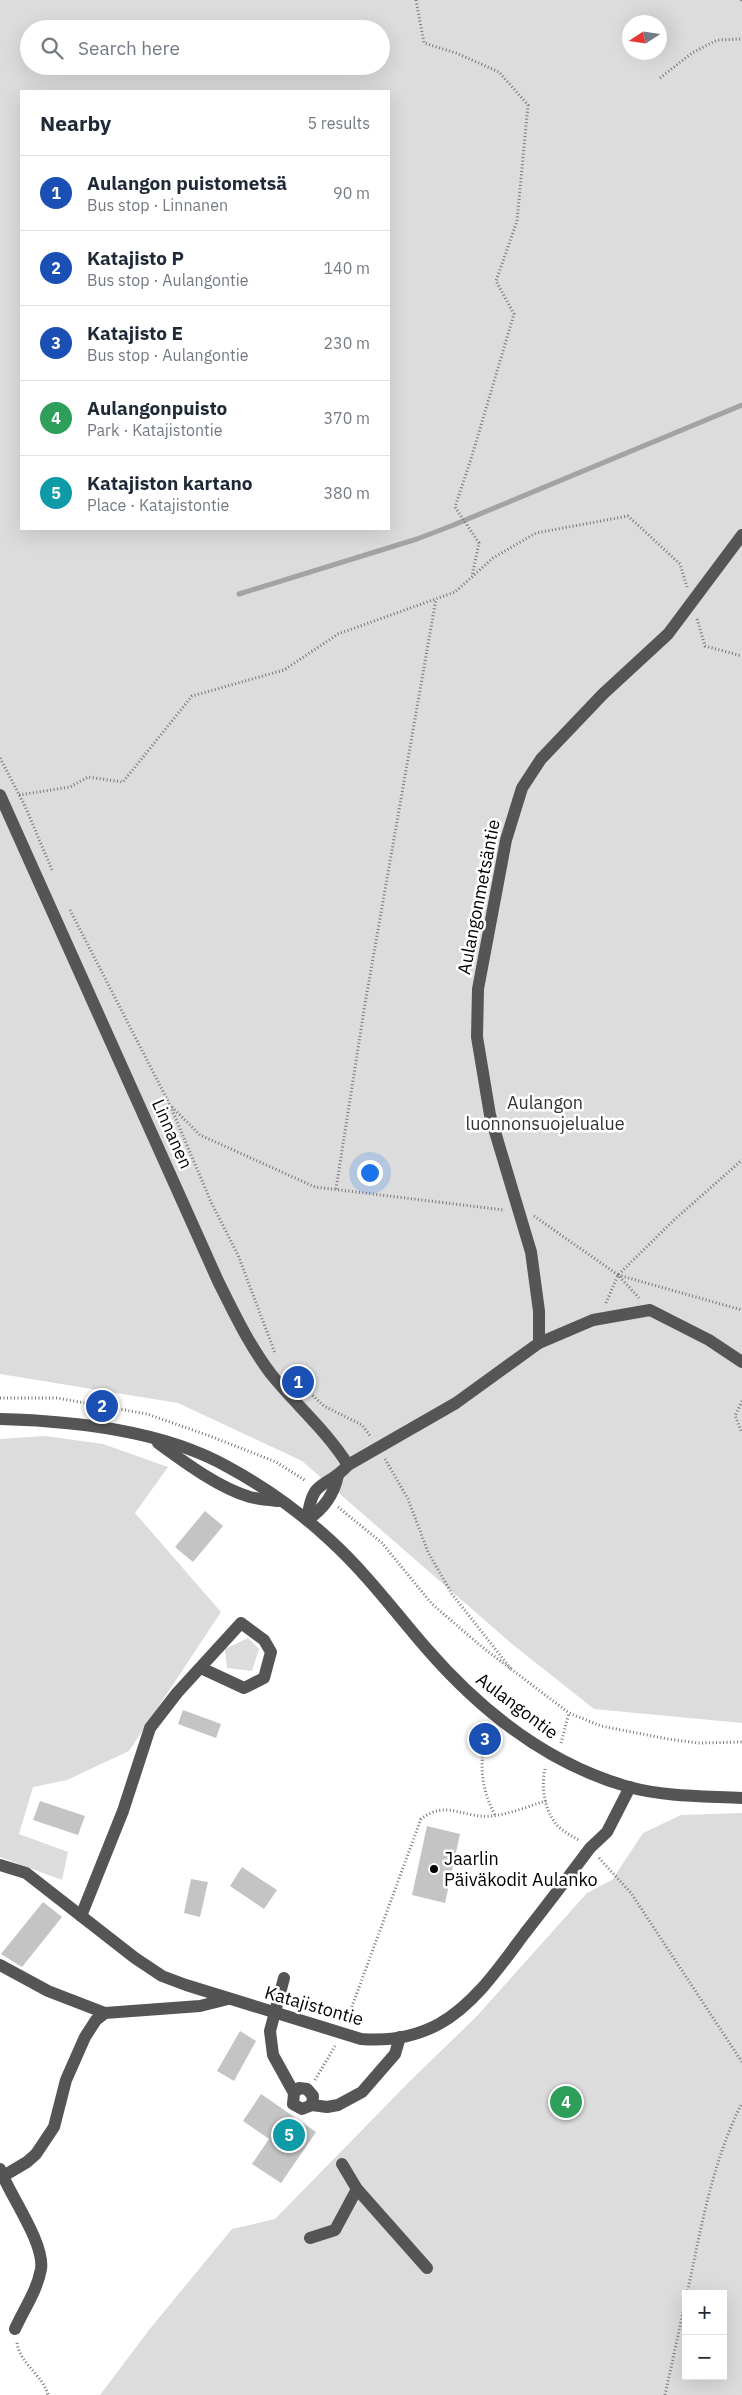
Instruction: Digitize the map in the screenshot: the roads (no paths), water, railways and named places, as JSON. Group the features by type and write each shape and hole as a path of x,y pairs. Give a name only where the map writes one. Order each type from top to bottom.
{"street":[{"name":"Aulangonmetsäntie","path":"539,1343 539,1312 531,1252 490,1115 477,1037 478,989 506,840 522,788 541,759 603,694 668,634 742,535"},
{"name":"Linnanen","path":"0,795 218,1281 247,1339 272,1374 338,1450 348,1465"},
{"path":"307,1520 309,1504 316,1488 338,1475 348,1465 456,1403 539,1343 599,1319 650,1310 709,1340 742,1362"},
{"name":"Aulangontie","path":"0,1419 81,1424 185,1447 227,1466 307,1520 332,1542 368,1579 428,1650 476,1702 533,1744 584,1770 630,1787 682,1795 742,1798"},
{"name":"Aulangontie","path":"152,1439 187,1464 227,1487 250,1497 281,1502"},
{"path":"81,1916 122,1811 150,1728 177,1693 241,1623 264,1640 271,1652 264,1678 244,1688 201,1668"},
{"name":"Katajistontie","path":"0,1865 26,1874 135,1958 162,1976 342,2033 368,2040 383,2040 420,2032 440,2023 473,1997 498,1970 590,1848 607,1832 630,1787"},
{"path":"0,1966 48,1991 105,2013 200,2006 231,1999"},
{"path":"284,1978 270,2031 274,2055 294,2093 292,2100 296,2107 305,2109 312,2105 327,2108 338,2105 362,2092 395,2054 400,2037"},
{"path":"15,2330 35,2290 41,2267 29,2227 1,2174 27,2162 36,2154 54,2127 66,2080 84,2037 96,2020 105,2013"},
{"path":"294,2093 303,2088 309,2090 314,2098 312,2105"},
{"path":"342,2164 357,2189 427,2268"},
{"path":"310,2238 335,2230 357,2189"}],"waterway":[{"path":"239,594 417,539 742,405"}],"place":[{"name":"Aulangon puistometsä","path":"298,1382"},
{"name":"Katajisto P","path":"102,1406"},
{"name":"Katajisto E","path":"485,1739"},
{"name":"Jaarlin Päiväkodit Aulanko","path":"434,1869"},
{"name":"Aulangonpuisto","path":"566,2102"},
{"name":"Katajiston kartano","path":"289,2135"}],"park label":[{"name":"Aulangon luonnonsuojelualue","path":"545,1113"}]}
